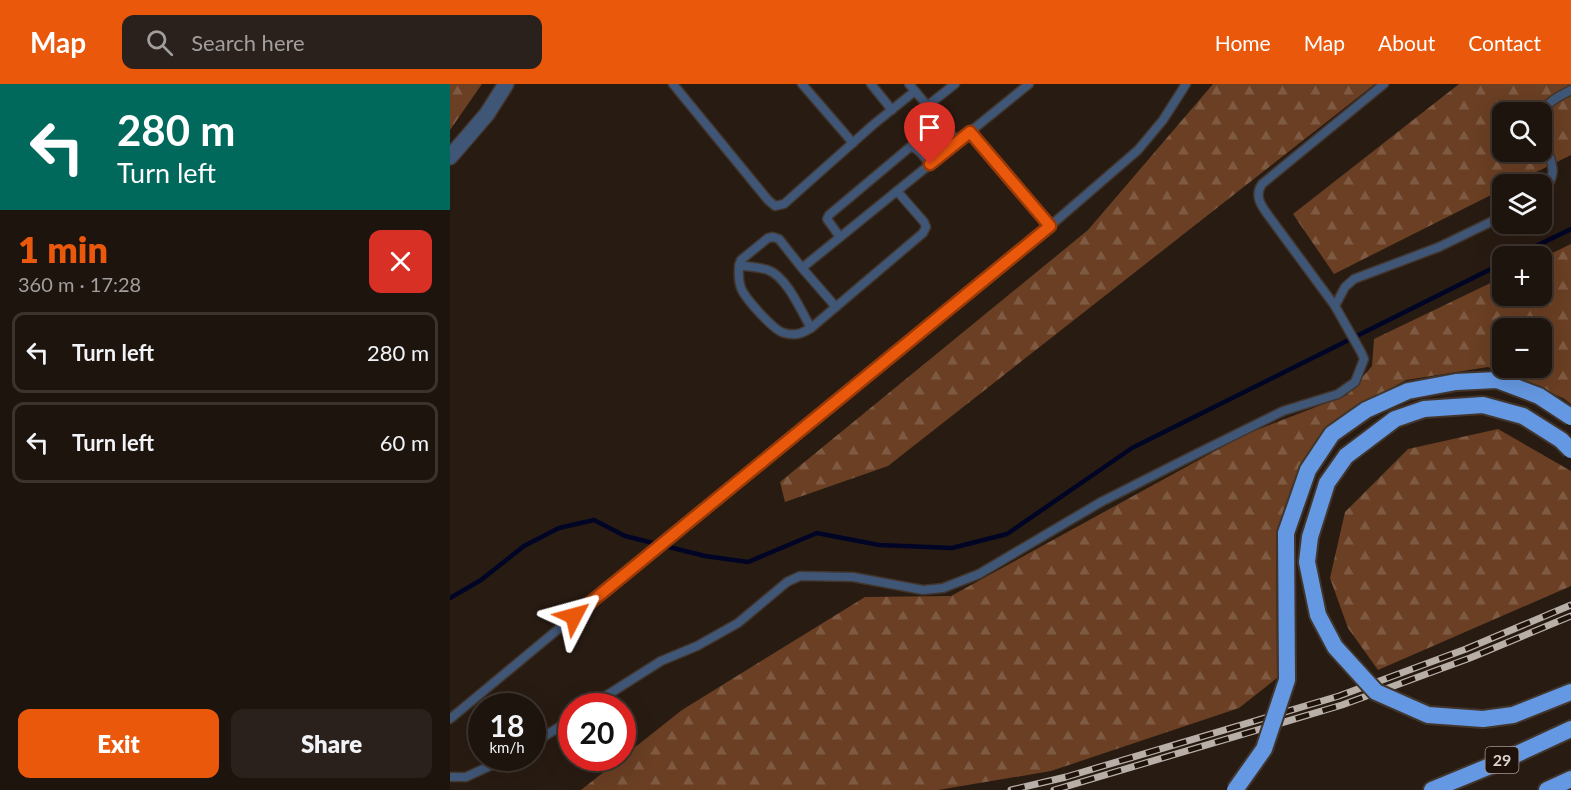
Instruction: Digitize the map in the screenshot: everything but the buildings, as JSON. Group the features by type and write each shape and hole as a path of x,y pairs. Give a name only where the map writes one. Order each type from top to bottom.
{"highway":[{"path":"1235,790 1264,749 1287,680 1286,533 1308,470 1332,434 1366,410 1408,390 1456,382 1497,380 1539,396 1571,417"},
{"path":"1571,450 1562,440 1523,416 1483,405 1424,409 1395,419 1346,456 1327,483 1310,537 1307,562 1318,615 1335,647 1376,692 1428,715 1483,719 1513,715 1571,692"},
{"name":"29","path":"1432,790 1571,729"},
{"path":"1547,790 1571,779"}],"street":[{"path":"450,157 487,114 506,84"}],"lane":[{"path":"673,84 775,206 784,204 892,110 912,88 958,142"},
{"path":"802,84 852,143"},
{"path":"871,84 892,110"},
{"path":"927,106 955,84"},
{"path":"802,268 1029,84"},
{"path":"450,719 1050,226 1138,150 1163,120 1186,84"},
{"path":"611,693 661,661 697,646 738,623 787,582 800,576 853,578 923,590 944,588 979,574 1101,502 1210,447 1283,411 1338,394 1355,382 1364,359 1361,352 1335,306 1261,205 1258,196 1259,188 1278,170 1384,84"},
{"path":"1550,102 1571,90"},
{"path":"970,132 1050,226"},
{"path":"840,237 827,219 829,215 910,147 917,149 930,164"},
{"path":"836,307 779,239 768,238 741,260 739,265 740,288 746,296 776,329 796,335 803,333 811,328 836,307 923,233 926,227 924,222 897,191"},
{"path":"1335,306 1345,287 1354,279 1439,247 1492,221"},
{"path":"739,265 770,271 781,280 811,328"},
{"path":"450,777 466,777 480,771"}],"green space":[{"path":"450,84 482,84 450,130"},
{"path":"1213,84 1375,84 888,466 785,502 780,482 1088,230"},
{"path":"1459,84 1571,84 1571,155 1532,174 1492,174 1492,195 1334,274 1293,214"},
{"path":"1571,244 1571,404 1563,398 1515,378 1552,378 1552,318 1492,318 1492,369 1488,367 1406,380 1341,416 1305,461 1276,532 1277,678 1239,708 1051,771 938,790 581,790 605,771 636,771 636,746 682,710 865,597 951,596 1246,434 1347,395 1372,366 1374,339 1492,282 1492,306 1552,306 1552,253"},
{"path":"1498,429 1571,471 1571,586 1378,670 1348,628 1330,578 1345,512 1408,449"}],"waterway":[{"path":"1536,246 1571,229"},
{"path":"450,598 481,580 524,546 559,528 594,520 625,536 705,556 748,562 817,533 879,545 952,548 1007,534 1132,448 1492,268"}],"railway":[{"path":"1011,790 1066,777 1339,696 1466,649 1571,605"},
{"path":"1054,790 1342,705 1470,658 1571,616"}],"route":[{"path":"574,616 1050,226 970,132 930,164"}]}
